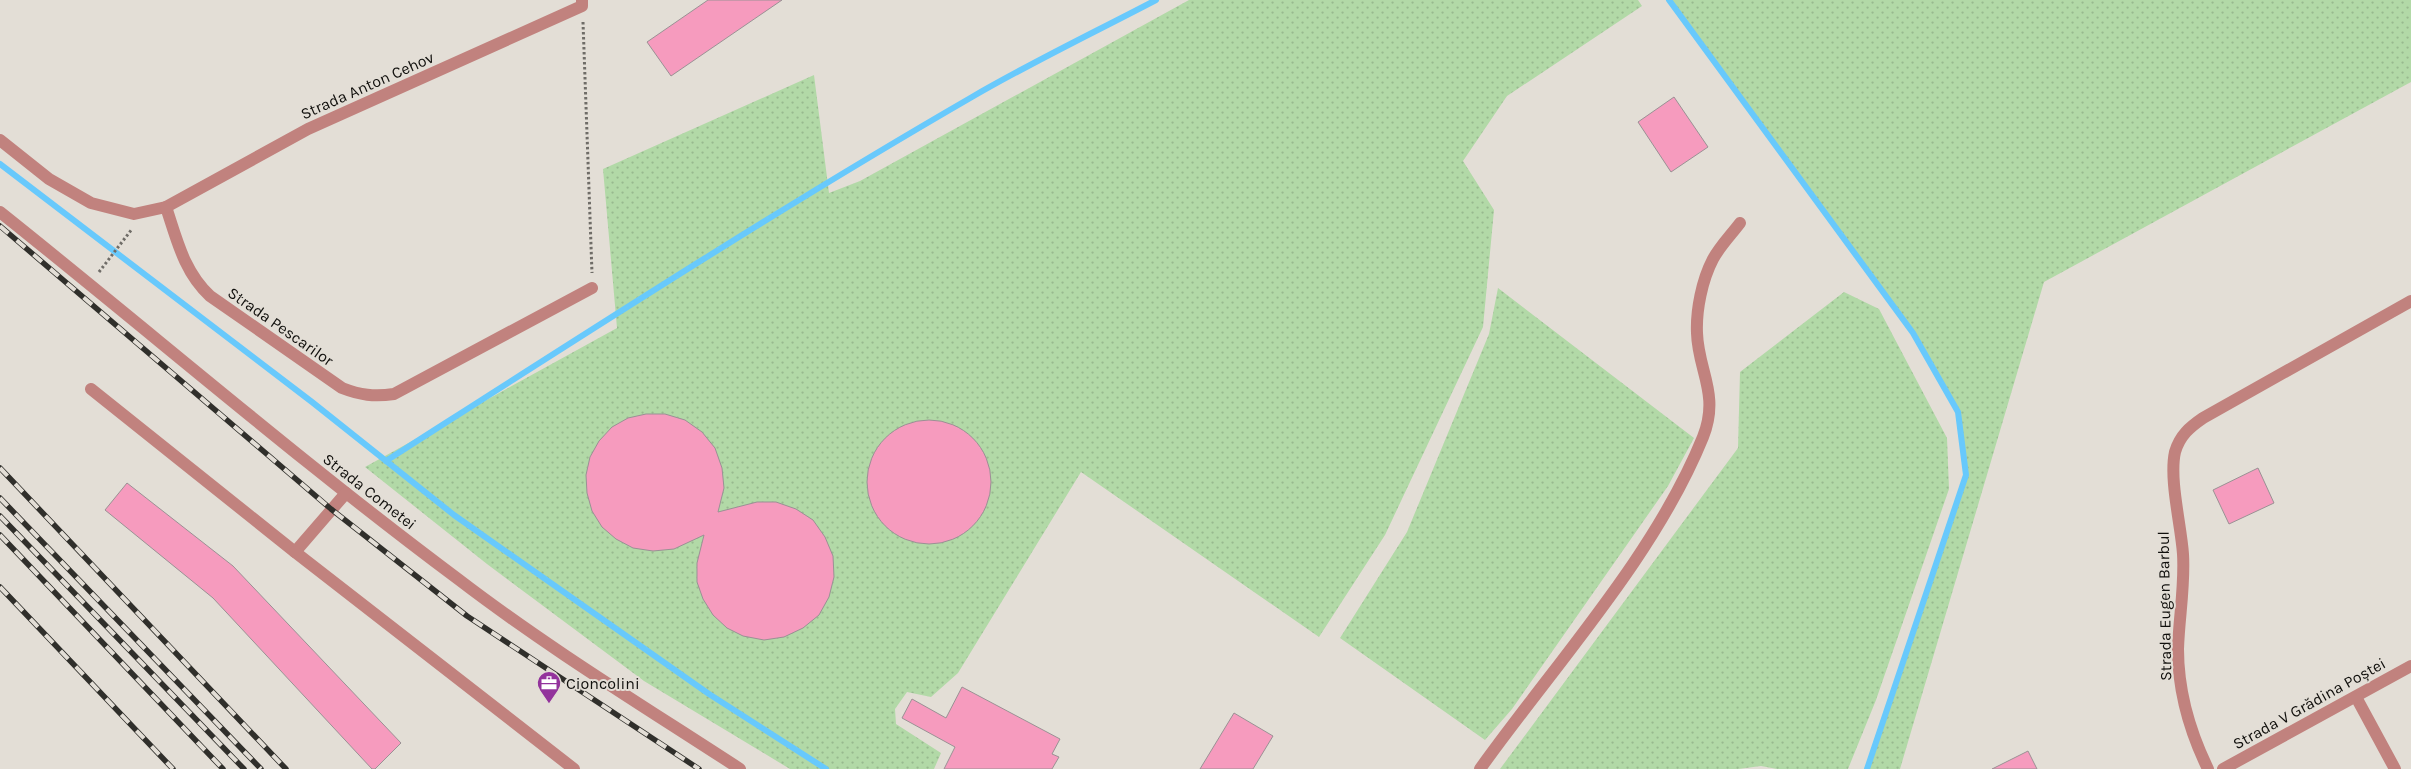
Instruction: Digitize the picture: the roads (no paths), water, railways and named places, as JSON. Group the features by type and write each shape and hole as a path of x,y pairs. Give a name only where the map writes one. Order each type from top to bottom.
{"street":[{"name":"Strada Anton Cehov","path":"166,208 308,129 582,3"},
{"path":"0,140 49,179 92,203 134,214 166,208"},
{"name":"Strada Pescarilor","path":"166,208 189,271 197,283 210,296 342,388 360,395 379,397 394,394 592,288"},
{"name":"Strada Cometei","path":"0,212 346,493 460,581 574,661 740,769"},
{"path":"1480,769 1633,564 1678,492 1704,434 1711,397 1697,333 1701,294 1713,260 1740,223"},
{"name":"Strada Eugen Barbul","path":"2208,769 2195,742 2179,682 2178,648 2183,562 2174,475 2175,453 2180,439 2187,429 2203,418 2411,302"},
{"path":"91,389 295,552 574,769"},
{"path":"295,552 346,493"},
{"name":"Strada V Grădina Poștei","path":"2223,769 2411,666"},
{"path":"2356,697 2395,769"}],"waterway":[{"path":"386,461 824,185 972,97 1156,0"},
{"path":"1669,0 1913,333 1958,412 1966,475 1867,769"},
{"path":"0,164 312,402 454,515 709,694 826,769"}],"railway":[{"path":"0,226 331,509 467,616 699,769"},
{"path":"0,468 286,769"},
{"path":"0,498 261,769"},
{"path":"0,516 244,769"},
{"path":"0,535 223,769"},
{"path":"0,587 173,769"}],"place":[{"name":"Cioncolini","path":"549,704"}]}
